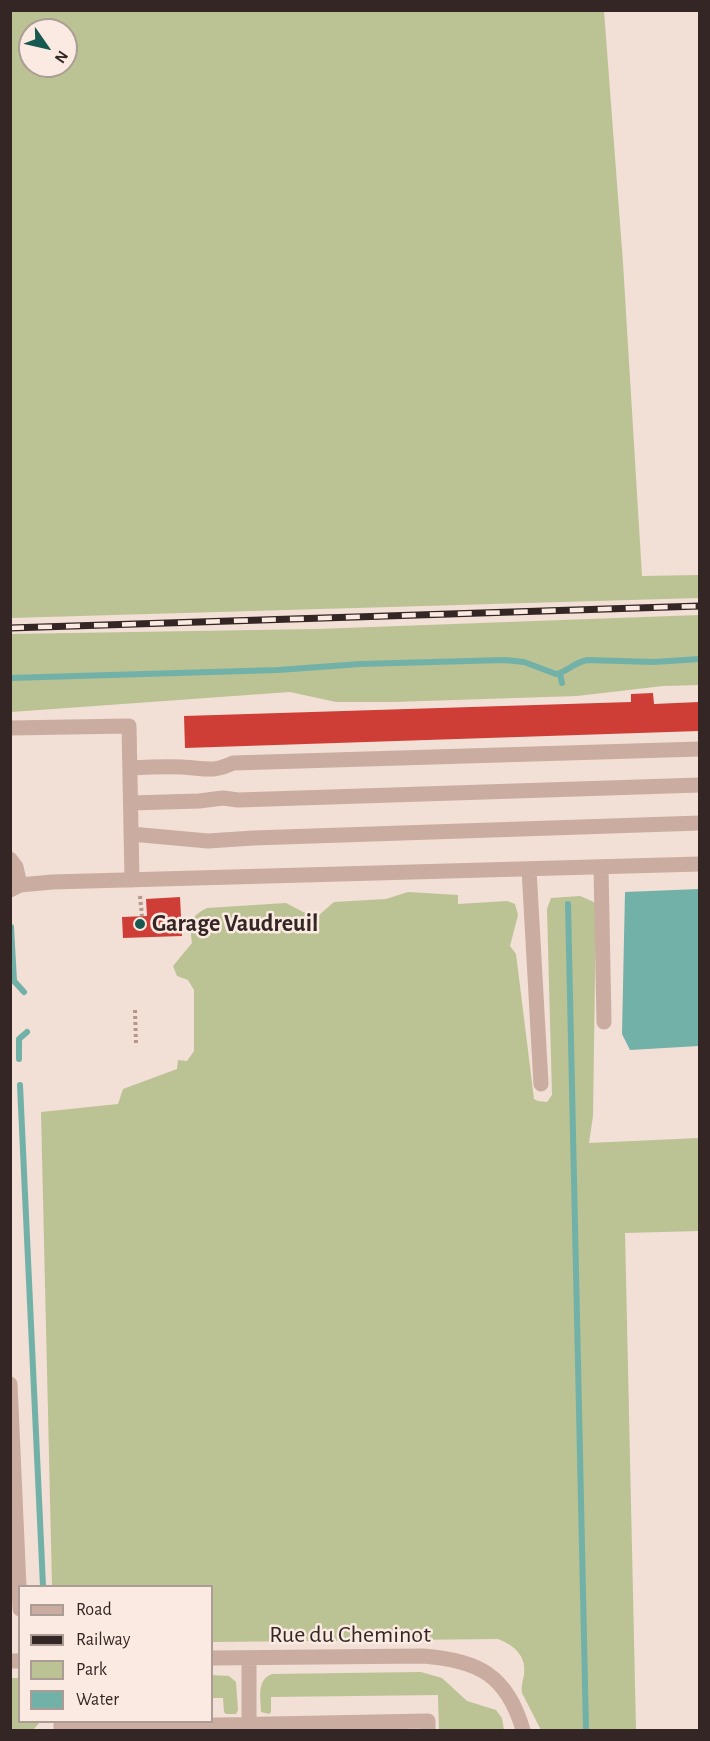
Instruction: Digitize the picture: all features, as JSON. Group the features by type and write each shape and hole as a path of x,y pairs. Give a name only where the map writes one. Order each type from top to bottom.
{"street":[{"path":"10,728 129,726 132,880"},
{"path":"130,768 183,767 204,770 219,769 233,763 699,749"},
{"path":"131,803 223,798 238,800 699,785"},
{"path":"131,834 225,841 265,837 699,823"},
{"path":"10,859 16,867 15,888 52,882 699,864"},
{"path":"602,867 604,1022"},
{"path":"530,869 541,1084"},
{"path":"10,1384 19,1585"},
{"name":"Rue du Cheminot","path":"213,1658 443,1658 470,1664 486,1672 500,1684 513,1705 524,1731"},
{"path":"249,1658 249,1728"},
{"path":"59,1728 249,1728 428,1721 428,1731"}],"path":[{"path":"141,898 142,916"},
{"path":"135,1010 136,1044"}],"green space":[{"path":"10,11 604,11 623,263 642,576 699,575 699,598 11,618"},
{"path":"699,615 699,685 663,686 577,696 393,702 336,702 290,692 11,712 11,634 317,629"},
{"path":"408,892 458,895 458,904 507,901 515,904 518,915 510,946 516,954 534,1099 547,1102 552,1095 547,909 551,898 580,896 596,903 593,1116 589,1143 699,1138 699,1231 625,1233 636,1730 541,1730 522,1693 524,1668 521,1657 509,1644 498,1639 213,1642 213,1585 52,1585 41,1112 118,1104 123,1089 177,1069 178,1060 187,1061 194,1051 194,990 188,980 177,976 173,966 192,943 193,918 207,908 286,903 303,912 318,916 334,902 386,899"},
{"path":"421,1672 442,1678 467,1701 496,1710 502,1718 504,1730 439,1730 438,1695 271,1697 271,1712 269,1714 261,1712 261,1685 272,1674"},
{"path":"213,1675 229,1676 236,1682 238,1710 236,1714 224,1712 223,1698 213,1698"},
{"path":"11,1678 18,1678 18,1723 39,1723 33,1730 11,1730"}],"water":[{"path":"699,889 699,1046 630,1050 622,1034 625,892"}],"building":[{"path":"653,693 654,704 699,702 699,731 185,748 184,716 631,702 631,694"},
{"path":"180,897 182,936 123,938 122,917 147,916 146,899"}],"waterway":[{"path":"10,678 505,660 524,662 556,674 587,660 654,662 700,659"},
{"path":"560,674 562,683"},
{"path":"568,904 586,1730"},
{"path":"11,927 14,981 24,992"},
{"path":"19,1059 19,1039 27,1032"},
{"path":"20,1085 43,1585"}],"railway":[{"path":"10,628 700,606"}],"place":[{"name":"Garage Vaudreuil","path":"140,924"}]}
